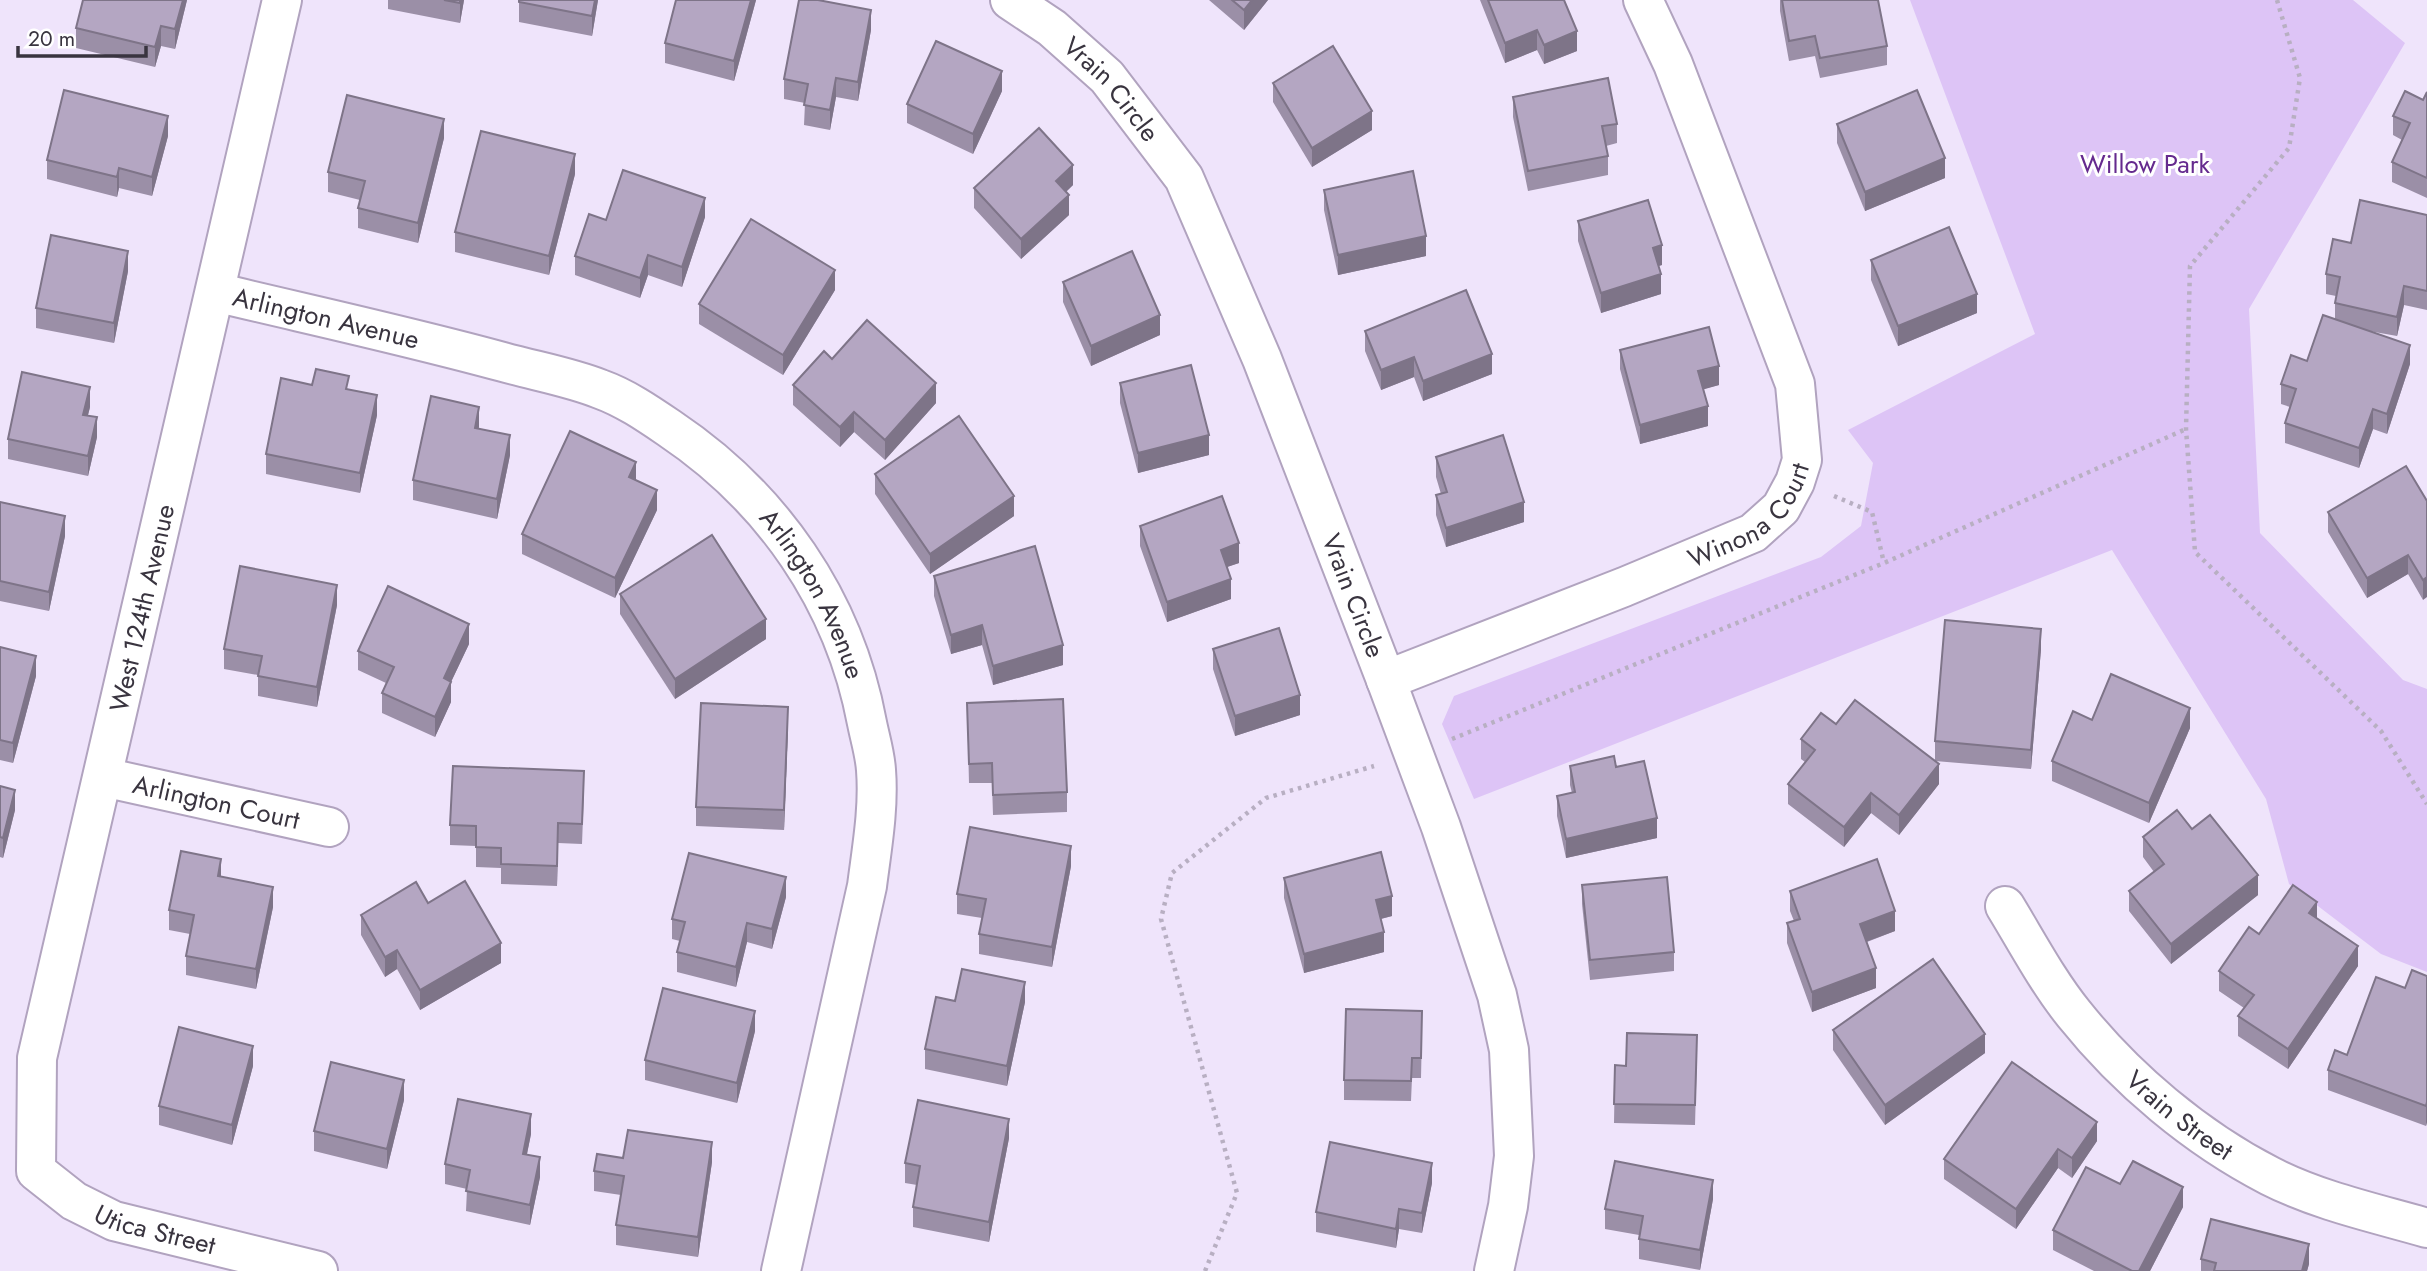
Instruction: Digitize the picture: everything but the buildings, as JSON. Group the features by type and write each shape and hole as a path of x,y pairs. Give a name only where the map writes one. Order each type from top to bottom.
{"street":[{"name":"West 124th Avenue","path":"74,1201 36,1171 37,1058 282,0"},
{"name":"Vrain Circle","path":"1010,0 1052,28 1107,76 1184,178 1262,359 1386,680 1497,995 1509,1049 1514,1156 1508,1206 1494,1271"},
{"name":"Winona Court","path":"1386,680 1624,587 1753,533 1780,508 1811,487 1802,460 1795,384 1673,64 1643,0"},
{"name":"Arlington Avenue","path":"215,292 460,350 600,389 637,407 690,442 731,475 772,516 799,554 834,617 860,681 876,769 875,828 867,886 781,1271"},
{"name":"Arlington Court","path":"103,777 329,827"},
{"name":"Vrain Street","path":"2005,906 2073,1013 2139,1085 2228,1152 2271,1177 2308,1193 2427,1228"},
{"name":"Utica Street","path":"74,1201 114,1221 318,1271"}],"path":[{"path":"2277,0 2300,78 2289,148 2190,265 2186,429 2195,552 2381,731 2427,804"},
{"path":"1205,1271 1237,1193 1161,919 1172,873 1266,798 1414,754 1884,563 2186,429"},
{"path":"1811,487 1872,512 1884,563"}],"green space":[{"name":"Willow Park","path":"1910,0 2353,0 2405,43 2249,309 2260,533 2403,680 2427,689 2427,972 2381,954 2289,884 2266,799 2112,550 1474,799 1442,724 1454,696 1821,557 1861,526 1873,463 1848,430 2035,334"}]}
